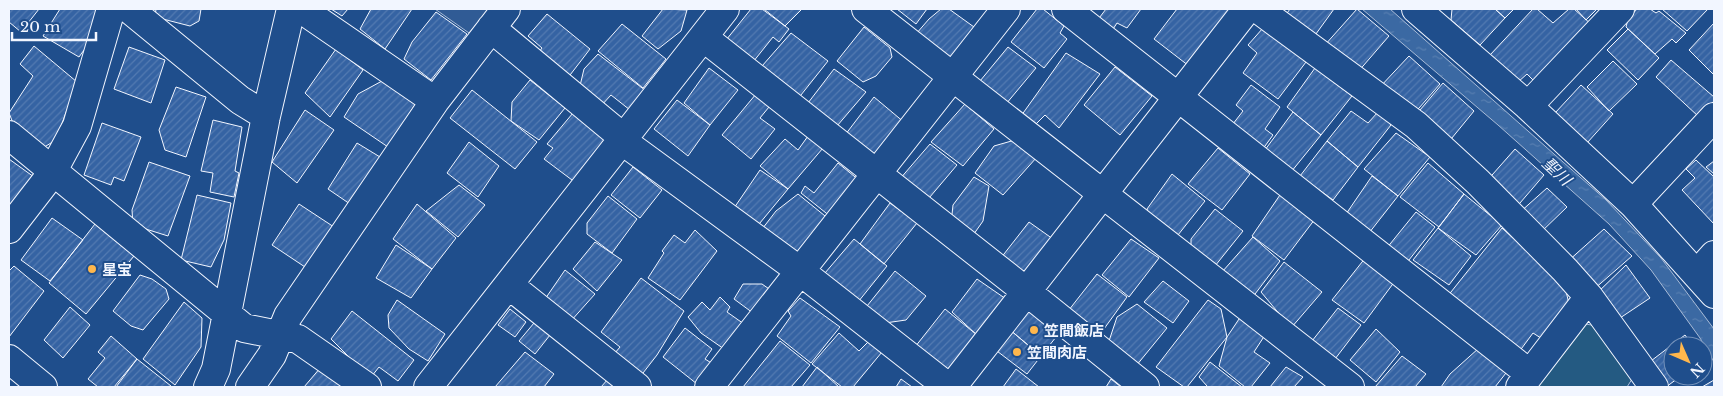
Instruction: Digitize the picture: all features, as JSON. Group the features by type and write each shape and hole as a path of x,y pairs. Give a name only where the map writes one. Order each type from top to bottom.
{"street":[{"path":"9,229 53,172 78,126 111,9"},
{"path":"129,9 240,100 266,116"},
{"path":"208,387 216,369 228,316 266,116 291,9"},
{"path":"301,9 435,101"},
{"path":"428,387 725,9"},
{"path":"866,9 1350,387"},
{"path":"709,387 1006,9"},
{"path":"1066,9 1179,97 1525,380 1589,297"},
{"path":"952,387 1247,9"},
{"path":"1258,9 1416,125 1478,182 1589,297 1654,387"},
{"path":"1528,106 1620,9"},
{"path":"1425,12 1633,204 1705,264 1714,294"},
{"path":"250,387 272,355 288,316 435,101 498,18 632,148 800,271 948,387"},
{"path":"703,37 1145,387"},
{"path":"1633,204 1714,118"},
{"path":"9,135 244,328 298,339 367,387"},
{"path":"509,285 637,387"},
{"path":"9,359 43,387"}],"shaded area":[{"path":"435,9 489,9 469,33"},
{"path":"1580,323 1597,326 1634,376 1627,387 1531,387"}],"water":[{"name":"聖川","path":"1362,9 1390,9 1606,200 1661,258 1714,329 1714,362 1713,336 1699,336 1651,270 1609,224 1498,125"}],"building":[{"path":"9,9 39,9 21,32 9,22"},
{"path":"60,9 99,9 95,35 79,57 43,36"},
{"path":"156,9 201,9 199,21 190,26 155,17"},
{"path":"331,9 348,9 342,16"},
{"path":"371,9 412,9 385,49 360,29"},
{"path":"663,9 687,10 681,31 658,49 642,36"},
{"path":"751,9 762,9 789,29 779,42 773,37 749,67 722,45"},
{"path":"764,9 802,9 785,26"},
{"path":"897,9 927,9 916,24"},
{"path":"941,9 949,9 974,27 949,60 916,34"},
{"path":"1037,9 1043,9 1064,26 1060,33 1067,39 1044,68 1011,42"},
{"path":"1106,9 1141,9 1127,28 1117,23 1108,37 1093,26"},
{"path":"1177,9 1227,9 1231,12 1189,66 1154,39"},
{"path":"1290,9 1334,9 1313,38 1285,16"},
{"path":"1357,9 1389,36 1357,73 1324,46"},
{"path":"1452,9 1495,9 1505,18 1480,45 1451,20"},
{"path":"1495,9 1514,9 1505,18"},
{"path":"1533,9 1537,9 1553,23 1569,9 1574,9 1592,25 1537,84 1527,74 1518,82 1490,55"},
{"path":"1576,9 1597,9 1586,20"},
{"path":"1637,9 1650,9 1656,13 1659,11 1686,33 1676,43 1672,39 1655,54 1626,27 1628,19"},
{"path":"1662,9 1708,9 1687,31"},
{"path":"436,12 467,34 431,80 404,59 412,42"},
{"path":"547,14 590,49 567,79 536,56 542,48 528,36"},
{"path":"1714,23 1714,75 1689,50"},
{"path":"622,24 666,59 643,88 598,51"},
{"path":"864,27 890,48 892,57 876,76 863,82 837,61"},
{"path":"1263,28 1306,62 1278,99 1243,73 1257,53 1248,45"},
{"path":"1628,29 1659,58 1638,80 1607,50"},
{"path":"791,33 828,61 793,105 755,74"},
{"path":"34,46 77,82 56,140 41,149 15,128 9,113 33,76 20,64"},
{"path":"129,47 165,60 151,103 114,89"},
{"path":"1008,47 1036,68 1006,104 980,81"},
{"path":"336,49 363,70 330,117 305,93"},
{"path":"1066,53 1100,74 1059,128 1045,115 1035,125 1021,116"},
{"path":"598,54 646,91 630,110 611,95 600,107 579,90 584,69"},
{"path":"1409,56 1440,84 1412,116 1379,88"},
{"path":"1671,60 1714,97 1714,101 1699,117 1656,77"},
{"path":"1613,61 1637,84 1609,111 1587,87"},
{"path":"1115,67 1152,96 1120,135 1084,105"},
{"path":"709,68 738,90 710,125 684,103"},
{"path":"1315,68 1352,96 1321,135 1287,107"},
{"path":"834,69 866,92 837,126 808,103"},
{"path":"530,80 565,108 539,140 511,121 512,102"},
{"path":"382,81 416,103 388,147 344,117 358,94"},
{"path":"1443,83 1474,111 1447,144 1414,117"},
{"path":"1251,85 1280,107 1265,129 1273,135 1260,153 1229,129 1243,111 1236,105"},
{"path":"1581,85 1613,114 1587,143 1555,113"},
{"path":"176,87 206,97 186,157 165,150 159,130"},
{"path":"472,90 537,142 515,169 450,118"},
{"path":"756,94 769,107 760,118 775,129 751,159 722,135"},
{"path":"874,97 905,123 877,158 842,139"},
{"path":"677,100 710,125 688,156 654,129"},
{"path":"965,104 994,129 963,166 931,142"},
{"path":"305,110 334,130 297,183 272,162"},
{"path":"1351,111 1368,123 1378,112 1391,125 1358,167 1327,141"},
{"path":"1293,112 1321,135 1287,177 1262,154"},
{"path":"573,113 608,140 576,183 544,159 553,148 547,144"},
{"path":"213,120 242,127 235,171 239,173 234,197 210,192 213,173 201,171"},
{"path":"102,123 141,137 124,181 114,177 111,185 84,175"},
{"path":"1396,133 1430,157 1398,196 1364,169"},
{"path":"808,136 823,148 788,189 760,166 785,139 798,150"},
{"path":"1015,140 1037,157 1003,195 975,173 994,146"},
{"path":"1327,141 1358,167 1333,200 1300,176"},
{"path":"469,142 499,166 478,197 447,173"},
{"path":"357,143 380,157 350,204 328,189"},
{"path":"930,144 957,165 924,204 899,180"},
{"path":"1218,148 1250,174 1222,210 1188,184"},
{"path":"1515,149 1544,175 1514,210 1485,183"},
{"path":"9,159 34,177 9,208"},
{"path":"1696,160 1714,177 1714,224 1682,190 1695,178 1686,169"},
{"path":"1714,161 1714,174 1706,167"},
{"path":"149,162 190,176 168,236 133,225 132,210"},
{"path":"838,163 860,181 831,217 801,193 805,186 814,193"},
{"path":"1428,163 1464,194 1439,227 1400,197"},
{"path":"633,167 662,190 640,218 611,195"},
{"path":"760,170 788,189 755,229 732,211"},
{"path":"1172,174 1205,201 1174,240 1151,223 1147,209"},
{"path":"1372,176 1398,196 1369,233 1346,214"},
{"path":"974,177 989,186 983,221 969,241 951,224 953,205"},
{"path":"459,185 485,205 458,237 426,211"},
{"path":"1547,188 1567,207 1539,234 1519,213"},
{"path":"1282,192 1315,219 1284,260 1252,236"},
{"path":"798,194 830,220 797,258 759,233 776,211"},
{"path":"1464,194 1502,225 1476,255 1438,228"},
{"path":"197,195 231,203 224,240 211,267 181,260"},
{"path":"608,196 637,219 612,253 587,234 587,223"},
{"path":"890,203 917,223 884,264 860,244"},
{"path":"299,204 334,227 305,267 272,245"},
{"path":"417,204 456,238 432,269 393,239"},
{"path":"1215,209 1243,231 1211,271 1191,254 1191,239"},
{"path":"1416,212 1435,227 1405,265 1386,249"},
{"path":"52,218 83,240 50,281 21,260"},
{"path":"1029,222 1053,239 1019,281 997,263"},
{"name":"星宝","path":"95,224 134,256 86,314 49,283"},
{"path":"1438,228 1471,256 1449,285 1413,260"},
{"path":"1502,228 1565,287 1570,308 1544,340 1533,333 1516,356 1447,297"},
{"path":"1604,229 1632,256 1593,290 1567,262"},
{"path":"695,230 717,251 680,300 648,278 664,253 662,251 674,235 685,243"},
{"path":"1253,237 1280,261 1252,298 1222,272"},
{"path":"854,239 887,266 854,307 819,280"},
{"path":"1131,239 1159,258 1129,297 1102,275"},
{"path":"595,242 622,260 597,291 573,269"},
{"path":"396,245 432,269 411,298 376,278"},
{"path":"1366,257 1395,281 1364,323 1332,300"},
{"path":"1284,262 1322,292 1291,328 1261,292"},
{"path":"1626,265 1650,298 1617,320 1596,294"},
{"path":"14,266 44,291 9,337 9,271"},
{"path":"565,270 595,294 570,322 543,302"},
{"path":"895,271 926,296 906,320 878,324 863,311"},
{"path":"1097,274 1127,297 1096,340 1065,315"},
{"path":"140,275 152,279 166,289 169,299 143,330 131,326 113,311"},
{"path":"641,278 684,311 657,355 636,382 609,360 620,347 601,332"},
{"path":"977,279 1006,299 977,335 952,312"},
{"path":"1163,281 1189,301 1173,323 1144,302"},
{"path":"743,284 762,284 772,291 753,313 734,299"},
{"path":"720,297 730,307 727,312 744,324 724,349 701,333 688,317 702,302 710,310"},
{"path":"800,298 840,327 811,363 777,336 791,316 788,311"},
{"path":"397,300 445,334 428,361 409,349 389,328 388,315"},
{"path":"1208,300 1221,309 1227,337 1187,387 1184,387 1156,367"},
{"path":"184,302 202,318 201,347 175,385 143,359"},
{"path":"1137,304 1167,328 1136,366 1108,344 1117,317"},
{"name":"笠間飯店","path":"1026,306 1060,332 1041,356 1009,329"},
{"path":"70,307 90,325 63,358 44,340"},
{"path":"1338,308 1361,325 1335,359 1312,341"},
{"path":"510,309 526,322 515,337 498,325"},
{"path":"945,309 977,335 942,377 911,352"},
{"path":"352,311 414,360 398,381 379,367 368,381 349,357 331,339"},
{"path":"1241,316 1265,335 1254,352 1270,363 1251,387 1245,387 1219,366 1227,337"},
{"path":"539,317 554,330 535,354 519,341"},
{"path":"685,328 712,349 705,359 713,364 697,384 663,357"},
{"name":"笠間肉店","path":"1009,329 1041,356 1027,374 993,348"},
{"path":"1376,329 1400,352 1376,382 1350,360"},
{"path":"839,333 859,351 869,341 882,352 853,387 842,387 812,364"},
{"path":"111,336 137,359 114,387 98,387 88,379 105,358 98,352"},
{"path":"780,341 810,365 791,387 743,387"},
{"path":"1479,348 1506,373 1495,387 1441,387 1450,374"},
{"path":"525,352 554,374 544,387 495,387"},
{"path":"1663,352 1663,383 1647,364"},
{"path":"1402,356 1426,374 1415,387 1375,387"},
{"path":"137,359 171,386 116,387"},
{"path":"1210,362 1242,387 1207,387 1199,377"},
{"path":"321,367 346,387 304,387"},
{"path":"817,367 839,387 802,387"},
{"path":"1286,367 1303,377 1294,387 1270,387"},
{"path":"1016,369 1039,387 1003,387"},
{"path":"608,379 618,387 601,387"},
{"path":"901,379 912,387 896,387"},
{"path":"1111,379 1121,387 1106,387"},
{"path":"1713,381 1714,387 1702,387 1713,386"}],"place":[{"name":"星宝","path":"92,269"},
{"name":"笠間飯店","path":"1034,330"},
{"name":"笠間肉店","path":"1017,352"}]}
